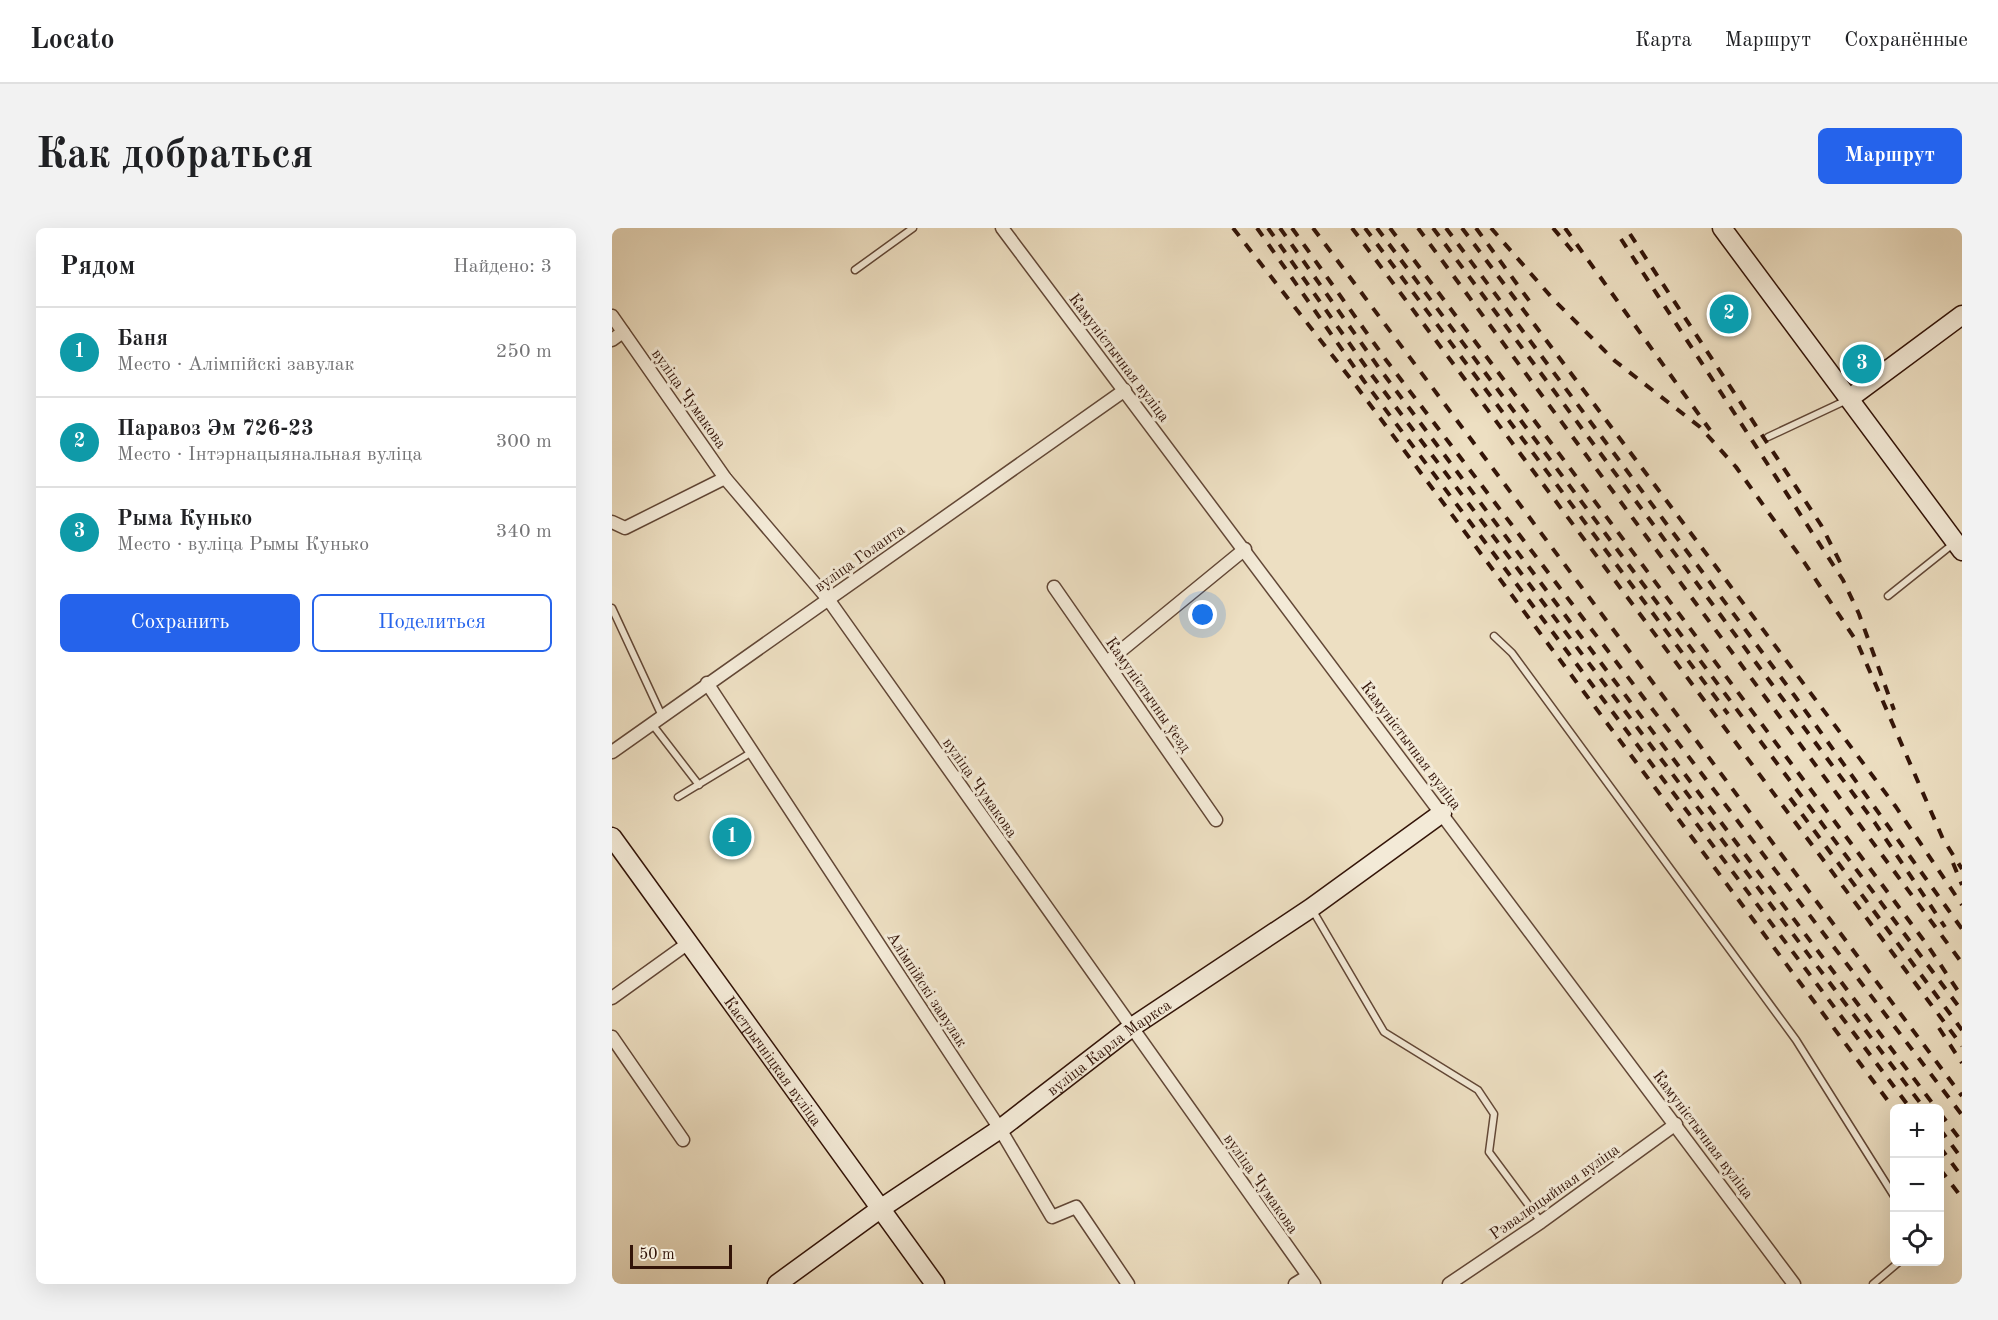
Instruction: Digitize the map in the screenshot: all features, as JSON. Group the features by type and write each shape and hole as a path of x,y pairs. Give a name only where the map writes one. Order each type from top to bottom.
{"street":[{"name":"Камуністычная вуліца","path":"1002,228 1245,549 1794,1284"},
{"path":"1722,228 1959,547"},
{"path":"1850,398 1962,315"},
{"name":"вуліца Чумакова","path":"612,316 725,478 828,600 1311,1280"},
{"path":"612,340 623,332"},
{"name":"вуліца Голанта","path":"612,752 1125,390"},
{"path":"612,522 625,528 725,478"},
{"path":"1107,662 1245,549"},
{"name":"Камуністычны ўезд","path":"1054,587 1216,820"},
{"name":"Алімпійскі завулак","path":"707,683 1000,1128 1052,1217 1076,1207 1128,1284"},
{"name":"вуліца Карла Маркса","path":"777,1284 880,1209 1000,1128 1132,1027 1311,908 1442,813"},
{"name":"Кастрычніцкая вуліца","path":"612,837 934,1284"},
{"path":"612,998 687,944"},
{"path":"612,1037 683,1140"},
{"name":"Рэвалюцыйная вуліца","path":"1449,1284 1541,1222 1676,1124"},
{"path":"1295,1284 1311,1280"}],"lane":[{"path":"855,270 913,228"},
{"path":"1768,437 1850,398"},
{"path":"1888,596 1959,547"},
{"path":"612,608 656,719 699,785"},
{"path":"1494,636 1512,653 1796,1040 1890,1190"},
{"path":"678,797 752,752"},
{"path":"1311,908 1384,1032 1478,1090 1494,1114 1489,1152 1541,1222"},
{"path":"1873,1284 1894,1266"}],"railway":[{"path":"1233,228 1357,387 1890,1104"},
{"path":"1257,228 1364,381 1907,1104"},
{"path":"1268,228 1371,374 1921,1104"},
{"path":"1280,228 1379,368 1933,1104"},
{"path":"1292,228 1386,360 1962,1115"},
{"path":"1313,228 1962,1096"},
{"path":"1352,228 1962,1046"},
{"path":"1365,228 1728,714"},
{"path":"1377,228 1962,1011"},
{"path":"1390,228 1928,946 1962,997"},
{"path":"1418,228 1962,963"},
{"path":"1433,228 1875,823 1945,927"},
{"path":"1446,228 1794,695 1962,929"},
{"path":"1462,228 1896,807 1962,905"},
{"path":"1476,228 1533,306"},
{"path":"1491,228 1553,299 1615,361 1700,427 1736,467 1804,562 1857,642 1943,839 1962,869"},
{"path":"1553,228 1574,253"},
{"path":"1565,228 1710,430"},
{"path":"1630,234 1821,525 1842,566"},
{"path":"1621,239 1843,580 1859,614 1894,710"},
{"path":"1790,798 1962,1030"},
{"path":"1953,863 1962,885"},
{"path":"1939,1028 1962,1063"},
{"path":"1944,1118 1962,1142"},
{"path":"1944,1134 1962,1159"},
{"path":"1944,1152 1962,1177"},
{"path":"1944,1174 1962,1198"}],"place":[{"name":"Паравоз Эм 726-23","path":"1729,314"},
{"name":"Рыма Кунько","path":"1862,364"},
{"name":"Баня","path":"732,837"}]}
